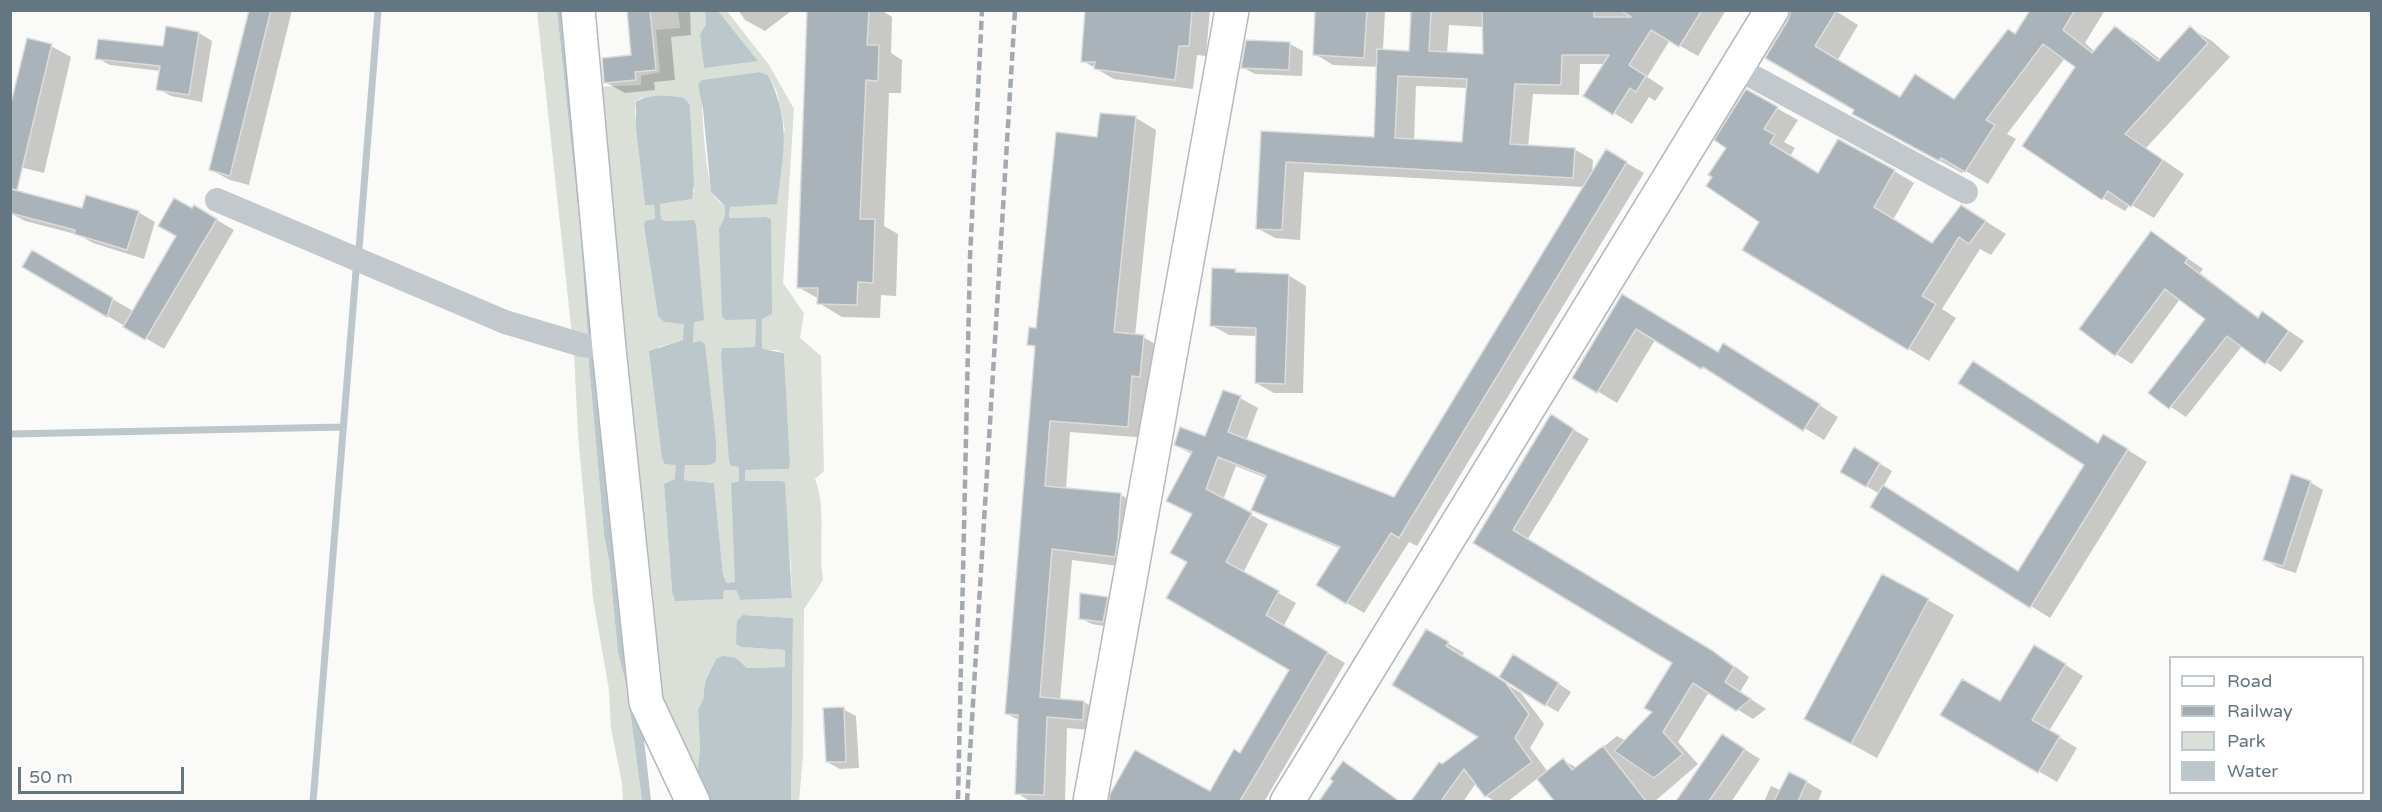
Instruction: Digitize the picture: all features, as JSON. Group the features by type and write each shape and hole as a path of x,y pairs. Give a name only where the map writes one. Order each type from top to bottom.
{"street":[{"path":"578,10 596,347 646,702 693,801"},
{"path":"1090,801 1232,10"},
{"path":"1287,801 1772,10"},
{"path":"1737,68 1966,192"},
{"path":"217,200 505,322 596,347"}],"green space":[{"path":"537,11 557,11 580,228 588,339 572,335"},
{"path":"678,11 705,11 706,24 700,36 758,61 718,11 727,11 769,65 794,109 783,283 804,313 800,338 821,356 824,471 815,479 821,503 823,580 804,609 803,756 799,801 791,801 793,618 743,615 742,647 786,650 785,667 747,668 736,658 716,659 705,682 703,700 698,710 700,749 697,774 711,801 706,801 658,701 594,87 641,85 641,76 660,72 656,30 680,28","holes":["759,72 768,75 777,92 785,130 730,207 729,218 765,217 767,317 762,318 762,350 777,350 784,353 790,463 789,469 745,470 745,482 782,481 791,565 792,598 740,600 736,590 724,590 723,599 672,591 664,484 676,479 676,465 658,347 684,340 684,323 664,322 658,316 644,227 655,220 654,205 645,205 635,112 636,102 641,98 676,96 690,105 694,192 680,201 660,204 661,219 665,221 694,220 693,343 710,402 716,441 715,462 710,465 685,464 684,480 714,483 723,575 725,583 736,582 731,483 739,481 739,467 731,466 721,358 723,348 755,347 756,318 721,259 719,229 725,216 725,206 714,196 708,174 702,80"]},
{"path":"574,353 588,353 604,534 609,560 618,653 627,687 642,801 623,801 622,783 611,728 609,690 593,598 578,434"}],"water":[{"path":"557,11 566,11 598,338 588,339 580,228"},
{"path":"705,11 718,11 758,61 704,68 700,35 706,24"},
{"path":"759,72 768,75 776,92 783,124 783,154 777,204 730,207 729,218 765,217 771,219 772,314 762,319 762,349 784,353 790,463 789,469 745,470 745,481 782,481 785,483 792,598 740,600 736,590 724,590 723,599 675,601 672,591 664,484 675,479 676,465 665,464 662,458 649,351 683,340 684,324 664,322 658,316 644,227 645,221 655,219 654,205 645,205 636,128 636,102 653,96 666,96 684,98 690,105 694,184 692,199 660,204 661,219 665,221 694,220 696,225 704,320 694,322 693,343 700,341 705,344 716,441 716,462 710,465 685,465 684,480 714,483 723,575 726,583 735,582 731,483 739,481 739,467 731,466 729,460 721,358 722,348 755,347 756,319 726,320 722,317 719,229 725,216 725,206 711,192 703,109 698,84 702,80"},
{"path":"588,353 600,354 651,801 642,801 627,687 618,653 609,560 604,534"},
{"path":"743,615 793,618 791,801 711,801 697,774 700,749 698,710 703,700 705,682 716,659 723,656 736,658 747,668 785,667 785,650 742,647 736,644 737,621"}],"building":[{"path":"249,10 271,10 230,176 209,170"},
{"path":"627,10 650,10 656,70 635,72 636,80 604,83 602,58 631,55"},
{"path":"807,10 869,10 867,45 879,45 878,81 866,80 860,219 875,219 873,283 858,282 857,305 817,304 818,288 797,288"},
{"path":"1085,10 1192,10 1189,46 1179,46 1175,80 1094,69 1095,62 1081,62"},
{"path":"1315,10 1367,10 1364,58 1313,55"},
{"path":"1411,10 1431,10 1429,51 1483,54 1482,10 1594,10 1594,17 1631,17 1620,10 1702,10 1679,47 1651,30 1629,65 1646,76 1636,92 1630,88 1613,115 1583,96 1609,55 1562,55 1561,85 1515,84 1510,144 1575,148 1573,178 1286,162 1282,230 1256,229 1261,131 1374,137 1377,49 1409,51","holes":["1398,76 1467,79 1462,142 1395,138"]},
{"path":"1791,10 1837,10 1815,46 1900,97 1915,74 1954,99 2008,29 2015,34 2030,10 2075,10 2063,30 2092,53 2115,26 2158,61 2190,26 2208,43 2125,134 2163,160 2131,207 2108,191 2102,200 2022,146 2075,67 2043,44 1986,120 1995,125 1965,172 1941,158 1939,161 1852,114 1854,110 1765,58 1788,20"},
{"path":"166,26 199,32 189,95 156,90 160,66 95,59 98,39 163,46"},
{"path":"27,38 52,44 17,190 11,189 82,208 86,195 139,211 127,250 74,234 75,230 10,213 10,107"},
{"path":"1246,40 1290,42 1289,70 1241,68"},
{"path":"1746,89 1778,107 1764,129 1775,135 1770,143 1818,173 1838,139 1895,170 1874,207 1932,243 1961,205 1986,221 1969,244 1959,237 1922,296 1936,304 1908,350 1742,250 1759,222 1706,186 1712,177 1708,175 1726,148 1714,140"},
{"path":"1100,113 1136,116 1114,332 1144,335 1140,377 1132,376 1128,427 1050,421 1045,486 1121,493 1118,540 1115,557 1052,549 1040,697 1084,701 1083,720 1047,717 1044,795 1015,794 1018,715 1005,714 1035,346 1027,345 1029,327 1036,328 1056,132 1097,137"},
{"path":"1606,149 1627,162 1399,538 1391,533 1346,604 1316,585 1340,547 1251,510 1266,476 1218,457 1206,489 1252,513 1226,562 1279,591 1266,615 1328,652 1240,801 1109,801 1110,794 1135,750 1210,791 1234,749 1240,753 1289,670 1166,598 1187,562 1170,553 1192,514 1166,501 1192,452 1174,445 1180,427 1205,436 1223,390 1241,396 1228,432 1394,497"},
{"path":"174,198 192,208 194,205 217,219 145,340 123,327 176,236 158,226"},
{"path":"2151,231 2188,258 2185,263 2258,318 2262,311 2289,331 2265,364 2227,336 2169,409 2148,393 2205,319 2165,289 2115,356 2079,329"},
{"path":"32,250 113,298 107,317 22,267"},
{"path":"1212,268 1236,269 1235,272 1289,274 1285,384 1255,383 1256,328 1210,326"},
{"path":"1622,294 1718,352 1723,343 1820,404 1803,431 1703,367 1701,369 1636,329 1597,393 1572,378"},
{"path":"1973,361 2098,443 2103,434 2128,449 2030,608 1870,507 1883,485 2018,571 2084,465 1958,383"},
{"path":"1551,414 1574,429 1513,530 1713,651 1734,667 1725,682 1751,699 1736,711 1693,683 1663,732 1683,754 1654,778 1614,751 1652,712 1644,708 1672,663 1473,543"},
{"path":"1854,447 1880,463 1866,487 1840,472"},
{"path":"2291,474 2311,481 2283,566 2263,560"},
{"path":"1882,574 1929,599 1851,744 1804,719"},
{"path":"1080,593 1108,597 1103,622 1079,619"},
{"path":"1426,629 1449,642 1446,646 1505,682 1529,714 1515,738 1532,762 1485,797 1464,769 1441,801 1411,801 1439,762 1442,764 1478,737 1392,685"},
{"path":"2034,645 2066,664 2032,720 2060,736 2038,773 1940,715 1962,679 2000,701"},
{"path":"1513,654 1559,683 1545,706 1499,677"},
{"path":"844,707 846,762 826,762 823,708"},
{"path":"1722,734 1745,749 1709,801 1676,801"},
{"path":"1603,746 1646,801 1554,801 1537,779 1563,758 1572,770"},
{"path":"1343,761 1399,801 1319,801 1333,781 1330,779"},
{"path":"1789,772 1807,781 1798,801 1774,801"}],"waterway":[{"path":"359,249 378,10"},
{"path":"313,802 356,271"},
{"path":"10,434 342,427"}],"railway":[{"path":"958,799 970,257 982,10"},
{"path":"967,802 1015,10"}]}
